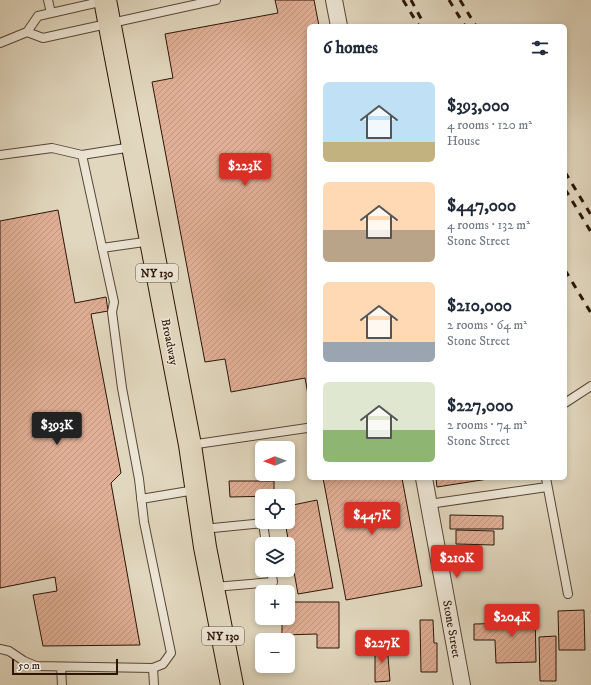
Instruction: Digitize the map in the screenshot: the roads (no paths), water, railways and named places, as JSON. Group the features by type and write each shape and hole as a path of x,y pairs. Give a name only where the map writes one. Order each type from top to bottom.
{"main road":[{"name":"Broadway","path":"105,0 190,445 202,529 232,685"}],"street":[{"path":"334,0 338,24"},
{"name":"Stone Street","path":"424,480 462,685"}],"lane":[{"path":"48,0 51,13"},
{"path":"0,43 27,32 38,16 105,0"},
{"path":"27,32 43,38 110,25 216,0"},
{"path":"0,155 52,148 82,155 133,147"},
{"path":"0,649 9,651 24,661 36,666 153,668 164,664 171,653 140,499 139,479 122,388 112,312 114,302 82,155"},
{"path":"102,248 151,241"},
{"path":"567,401 591,386"},
{"path":"190,445 307,428"},
{"path":"546,480 568,594"},
{"path":"429,504 547,487"},
{"path":"140,499 196,489"},
{"path":"202,529 263,523 265,537"},
{"path":"213,587 273,582 272,577"},
{"path":"61,666 62,685"},
{"path":"153,668 154,685"}],"railway":[{"path":"403,0 418,24"},
{"path":"411,0 424,24"},
{"path":"449,0 464,24"},
{"path":"460,0 475,24"},
{"path":"567,175 591,215"},
{"path":"567,192 591,232"},
{"path":"567,273 591,313"}]}
